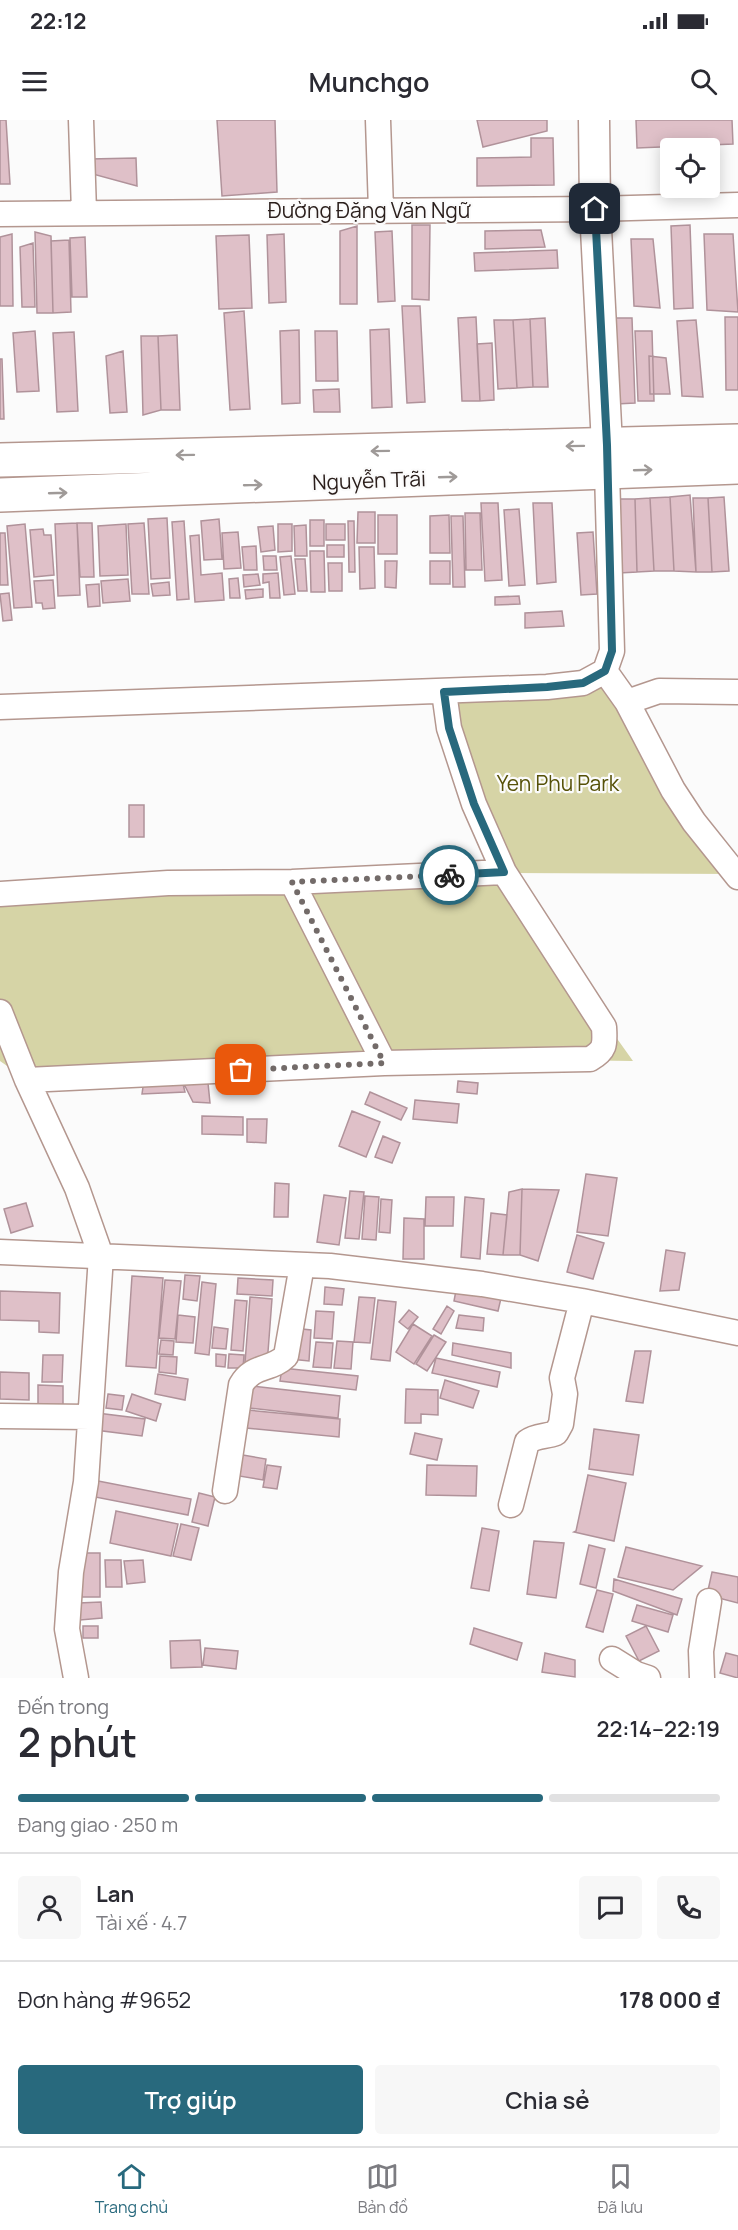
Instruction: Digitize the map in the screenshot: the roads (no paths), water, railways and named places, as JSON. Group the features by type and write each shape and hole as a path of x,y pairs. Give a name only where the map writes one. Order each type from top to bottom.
{"main road":[{"name":"Nguyễn Trãi","path":"0,495 607,458 738,441"},
{"name":"Nguyễn Trãi","path":"0,460 607,458 738,467"}],"street":[{"path":"81,120 84,212"},
{"path":"378,120 381,210"},
{"path":"0,707 547,687 583,683 605,671 612,651 607,458 595,209 594,120"},
{"name":"Đường Đặng Văn Ngữ","path":"0,214 595,209 738,205"},
{"path":"605,671 627,702 673,790 694,822 737,874"},
{"path":"627,702 659,691 738,692"},
{"path":"27,1080 384,1063 590,1059 599,1054 605,1043 604,1027 504,872 474,804 449,728 444,692"},
{"path":"0,894 168,883 292,882 504,872"},
{"path":"292,882 384,1063"},
{"path":"0,1012 27,1080 76,1188 101,1256 86,1482 71,1572 68,1618 76,1678"},
{"path":"0,1252 330,1266 482,1284 582,1301 738,1333"},
{"path":"225,1491 241,1385 247,1375 254,1370 278,1363 286,1356 302,1265"},
{"path":"512,1505 526,1442 534,1437 547,1437 556,1433 561,1424 565,1394 562,1378 582,1301"},
{"path":"0,1416 90,1418"},
{"path":"702,1678 700,1651 709,1601"},
{"path":"612,1659 636,1674 648,1678"}],"park label":[{"name":"Yen Phu Park","path":"558,783"}]}
